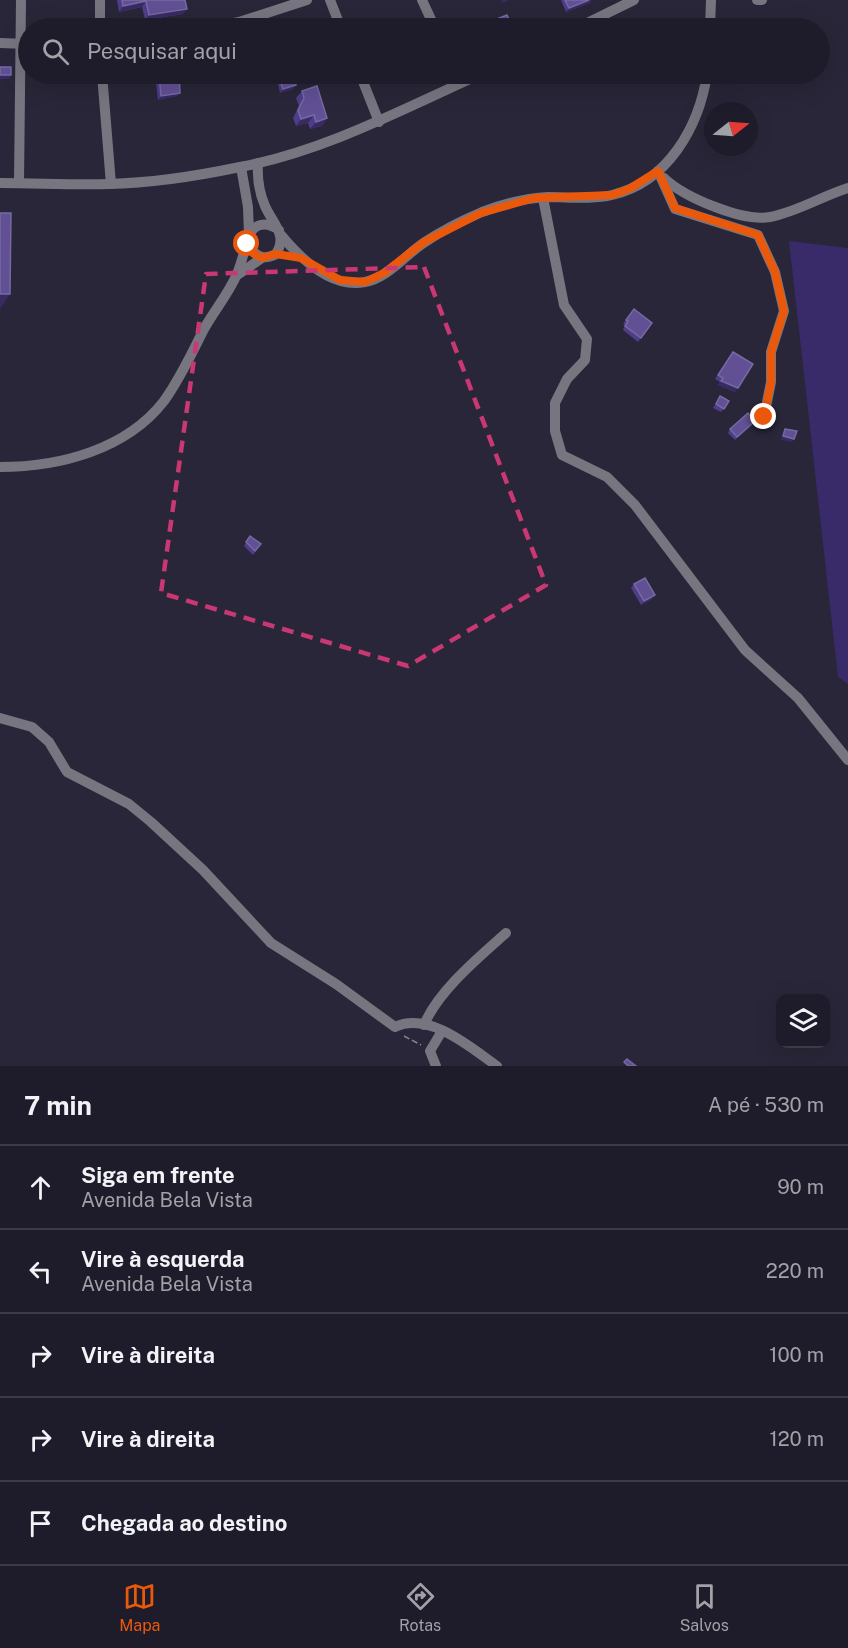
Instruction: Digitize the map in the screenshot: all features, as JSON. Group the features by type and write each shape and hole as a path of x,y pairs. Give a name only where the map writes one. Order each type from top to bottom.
{"street":[{"path":"21,0 23,18"},
{"path":"100,0 100,18"},
{"path":"253,18 307,0"},
{"path":"330,0 337,18"},
{"path":"422,0 430,18"},
{"path":"594,18 620,3 634,0"},
{"path":"710,18 711,0"},
{"path":"0,43 18,44"},
{"path":"19,183 23,84"},
{"path":"103,84 111,184"},
{"path":"364,84 379,122"},
{"path":"0,183 111,184 174,178 241,167 379,122 447,84"},
{"path":"236,276 262,258 276,254 301,258 340,280 365,282 384,273 424,242 502,205 543,198 612,195 629,189 658,171 679,149 692,129 705,84"},
{"path":"258,163 260,189 280,233 282,245 276,254"},
{"path":"0,467 27,467 80,455 106,445 142,422 172,389 236,276 248,239 248,207 241,167"},
{"path":"658,171 684,193 718,207 754,217 779,214 848,188"},
{"path":"658,171 675,208 758,235 764,246 775,272 784,311 771,352 771,382 764,417"},
{"path":"543,198 564,305 587,339 585,360 567,379 555,403 555,431 562,455 607,477 635,505 745,650 798,698 848,760"},
{"path":"248,239 261,224 271,224 301,258"},
{"path":"248,239 254,254 262,258"},
{"path":"0,718 32,728 50,742 67,772 129,804 151,822 203,870 271,944 336,984 395,1027 405,1022 442,1031 497,1066"},
{"path":"424,1025 430,1011 476,960 506,933"},
{"path":"436,1066 430,1051 442,1031"}],"path":[{"path":"395,1027 430,1051"}],"highlighted area":[{"path":"424,267 546,585 408,666 161,593 206,274"}],"shaded area":[{"path":"789,241 848,248 848,684 838,677"}],"building":[{"path":"122,0 185,0 187,9 149,15 146,1 123,6"},
{"path":"565,0 589,0 569,8"},
{"path":"0,67 11,67 11,75 0,75"},
{"path":"160,84 180,84 180,93 161,96"},
{"path":"281,84 296,85 283,89"},
{"path":"317,86 327,118 316,122 314,115 301,119 298,110 304,98 302,91"},
{"path":"0,213 11,213 10,294 0,294"},
{"path":"634,309 652,323 641,338 625,326 628,321 626,320"},
{"path":"733,352 753,364 738,388 721,381 723,378 718,375"},
{"path":"720,396 729,401 724,409 716,404"},
{"path":"748,413 755,421 737,437 730,429"},
{"path":"785,429 797,431 794,439 783,436"},
{"path":"250,536 261,544 255,551 246,542"},
{"path":"645,578 655,595 644,601 634,584"},
{"path":"627,1059 636,1066 628,1066 624,1062"}],"route":[{"path":"247,244 254,254 262,258 270,258 276,254 301,258 340,280 365,282 384,273 424,242 502,205 534,198 586,198 612,195 629,189 658,171 675,208 758,235 764,246 775,272 784,311 771,352 772,374 764,417"}]}
